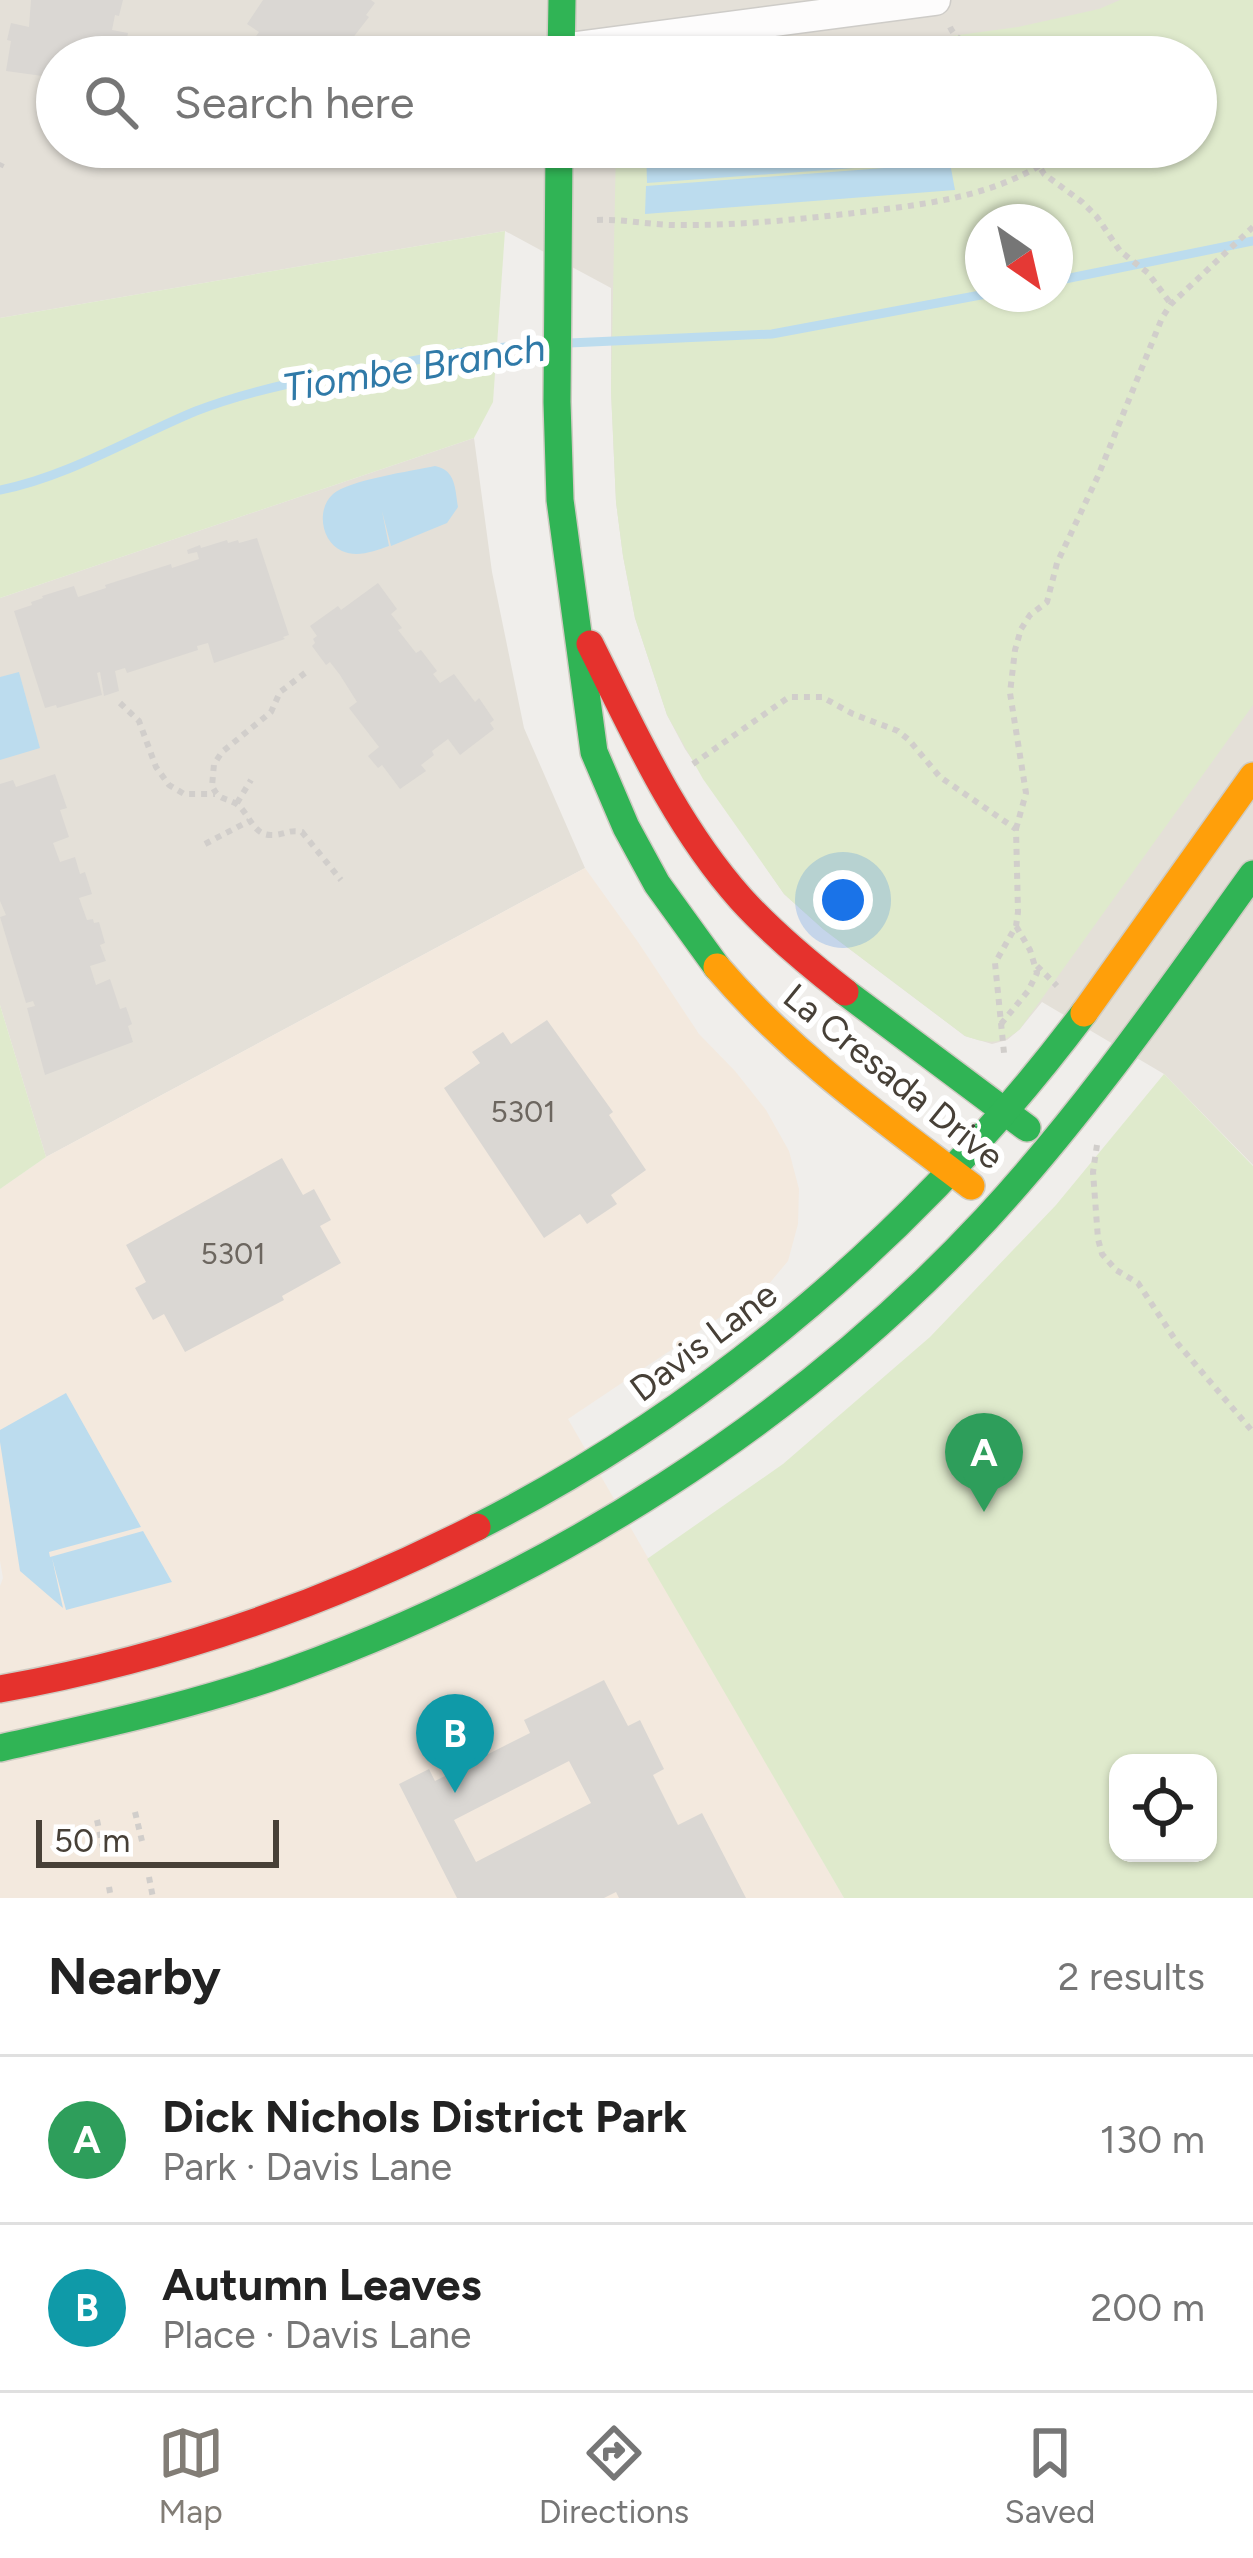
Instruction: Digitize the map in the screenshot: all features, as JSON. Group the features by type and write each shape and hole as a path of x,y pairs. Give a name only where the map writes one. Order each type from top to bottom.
{"main road":[{"path":"561,36 562,0"},
{"name":"La Cresada Drive","path":"559,168 560,500 594,752 626,827 676,914 744,999 832,1080 996,1206"},
{"name":"La Cresada Drive","path":"577,616 658,776 709,858 741,897 771,930 883,1022 1050,1145"},
{"name":"Davis Lane","path":"0,1690 172,1651 300,1607 415,1559 620,1447 712,1385 891,1233 1005,1111 1079,1018 1253,776"},
{"path":"0,1748 149,1714 292,1670 404,1626 532,1564 736,1437 845,1352 996,1206 1143,1028 1253,874"},
{"path":"292,1670 286,1640 430,1575 512,1510"}],"street":[{"path":"698,36 941,6"}],"path":[{"path":"941,6 954,36"},
{"path":"598,220 668,225 774,222 902,207 994,189 1036,168"},
{"path":"1041,168 1097,217 1120,251 1148,273 1171,304"},
{"path":"1004,1053 995,963 1016,926 1016,829 1026,794 1010,692 1021,629 1047,602 1057,563 1171,304 1253,227"},
{"path":"305,673 280,692 272,712 222,752 211,778 215,794 236,804 256,828 272,836 302,832 341,880"},
{"path":"685,770 789,697 822,697 898,731 940,777 1016,829"},
{"path":"120,703 139,721 156,767 176,791 215,794"},
{"path":"236,804 251,781"},
{"path":"205,844 249,821"},
{"path":"1001,1024 1037,974 1016,926"},
{"path":"1035,963 1064,991"},
{"path":"1095,1136 1093,1186 1102,1254 1115,1270 1138,1283 1178,1344 1253,1432"},
{"path":"135,1812 142,1841"},
{"path":"97,1820 103,1848"},
{"path":"149,1877 153,1898"},
{"path":"109,1887 110,1898"}],"shaded area":[{"path":"0,0 1253,0 1253,1165 1164,1074 1042,1002 1007,1040 992,1044 965,1036 784,894 685,749 667,715 635,618 616,502 611,288 505,231 0,318"},
{"path":"474,438 492,572 524,728 585,868 46,1157 0,1005 0,598"},
{"path":"585,868 699,1034 766,1110 789,1151 799,1189 798,1224 788,1261 768,1285 568,1419 844,1898 0,1898 0,1189 46,1157"}],"green space":[{"path":"1120,0 1253,0 1253,705 1020,1029 988,1042 965,1036 784,894 703,779 667,715 635,618 616,502 611,391 616,168 1217,168 1217,36 951,36 1018,27"},
{"path":"505,231 493,402 474,438 0,598 0,318"},
{"path":"0,1005 46,1157 0,1189"},
{"path":"1164,1074 1253,1166 1253,1898 844,1898 647,1559 783,1464 930,1337 1056,1205"}],"water":[{"path":"647,168 854,168 647,183"},
{"path":"884,168 951,168 955,190 645,214 646,186"},
{"path":"435,466 451,476 455,487 458,507 447,523 391,546 382,511 389,546 354,554 329,540 323,516 333,494 366,480"},
{"path":"19,672 40,748 0,760 0,677"},
{"path":"66,1393 141,1527 49,1552 50,1557 143,1531 172,1582 66,1610 52,1558 63,1608 20,1571 0,1430"}],"building":[{"path":"31,0 123,0 112,30 128,33 36,36 36,75 6,71 11,23 29,27"},
{"path":"263,0 375,3 354,36 256,36 259,32 247,24"},
{"path":"257,538 289,635 285,639 214,663 208,643 127,673 125,668 115,671 119,691 104,696 100,672 102,695 45,708 14,611 74,586 78,597 171,564 172,568 199,559 197,552 188,554 187,550 200,545"},
{"path":"378,583 397,609 391,614 402,628 398,630 416,653 421,650 440,683 454,674 494,720 490,723 494,729 460,755 448,739 421,765 426,771 400,789 382,765 378,768 368,756 379,747 349,708 357,702 330,662 326,665 312,646 317,636 310,626"},
{"path":"55,774 67,808 60,810 69,837 53,843 60,862 75,857 80,874 85,872 92,894 79,898 87,920 99,922 106,961 90,966 96,985 110,979 120,1009 126,1007 133,1042 45,1075 27,1008 35,1006 33,1001 26,1003 0,917 6,915 0,901 0,784 13,780 16,787"},
{"path":"547,1020 613,1112 609,1115 646,1170 611,1195 617,1204 587,1224 580,1214 544,1238 444,1088 480,1063 472,1052 503,1032 511,1044"},
{"path":"282,1158 303,1195 314,1189 331,1220 320,1226 341,1263 282,1296 284,1300 185,1352 164,1314 153,1320 135,1288 146,1282 126,1245"},
{"path":"604,1680 628,1726 640,1720 664,1769 653,1775 678,1825 702,1813 746,1898 619,1898 616,1892 604,1898 457,1898 399,1784 429,1769 435,1781 530,1733 524,1720","holes":["569,1761 591,1803 476,1862 454,1820"]}],"waterway":[{"name":"Tiombe Branch","path":"1073,277 1253,241"},
{"name":"Tiombe Branch","path":"569,343 772,334 965,298"},
{"name":"Tiombe Branch","path":"0,490 50,476 196,411 264,390 444,355 547,344"}],"traffic: fast":[{"path":"561,36 562,0"},
{"path":"559,168 560,500 594,752 657,884 717,967"},
{"path":"0,1748 219,1694 387,1633 575,1540 665,1486 834,1362 986,1219 1092,1094 1253,874"},
{"path":"845,992 1027,1128"},
{"path":"477,1527 650,1426 810,1304 955,1166 1084,1013"}],"traffic: slow":[{"path":"1084,1013 1253,776"},
{"path":"717,967 806,1057 971,1186"}],"traffic: jam":[{"path":"590,644 657,777 717,870 765,924 845,992"},
{"path":"0,1689 124,1662 245,1626 362,1581 477,1527"}],"place":[{"name":"Dick Nichols District Park","path":"984,1512"},
{"name":"Autumn Leaves","path":"455,1793"}]}
